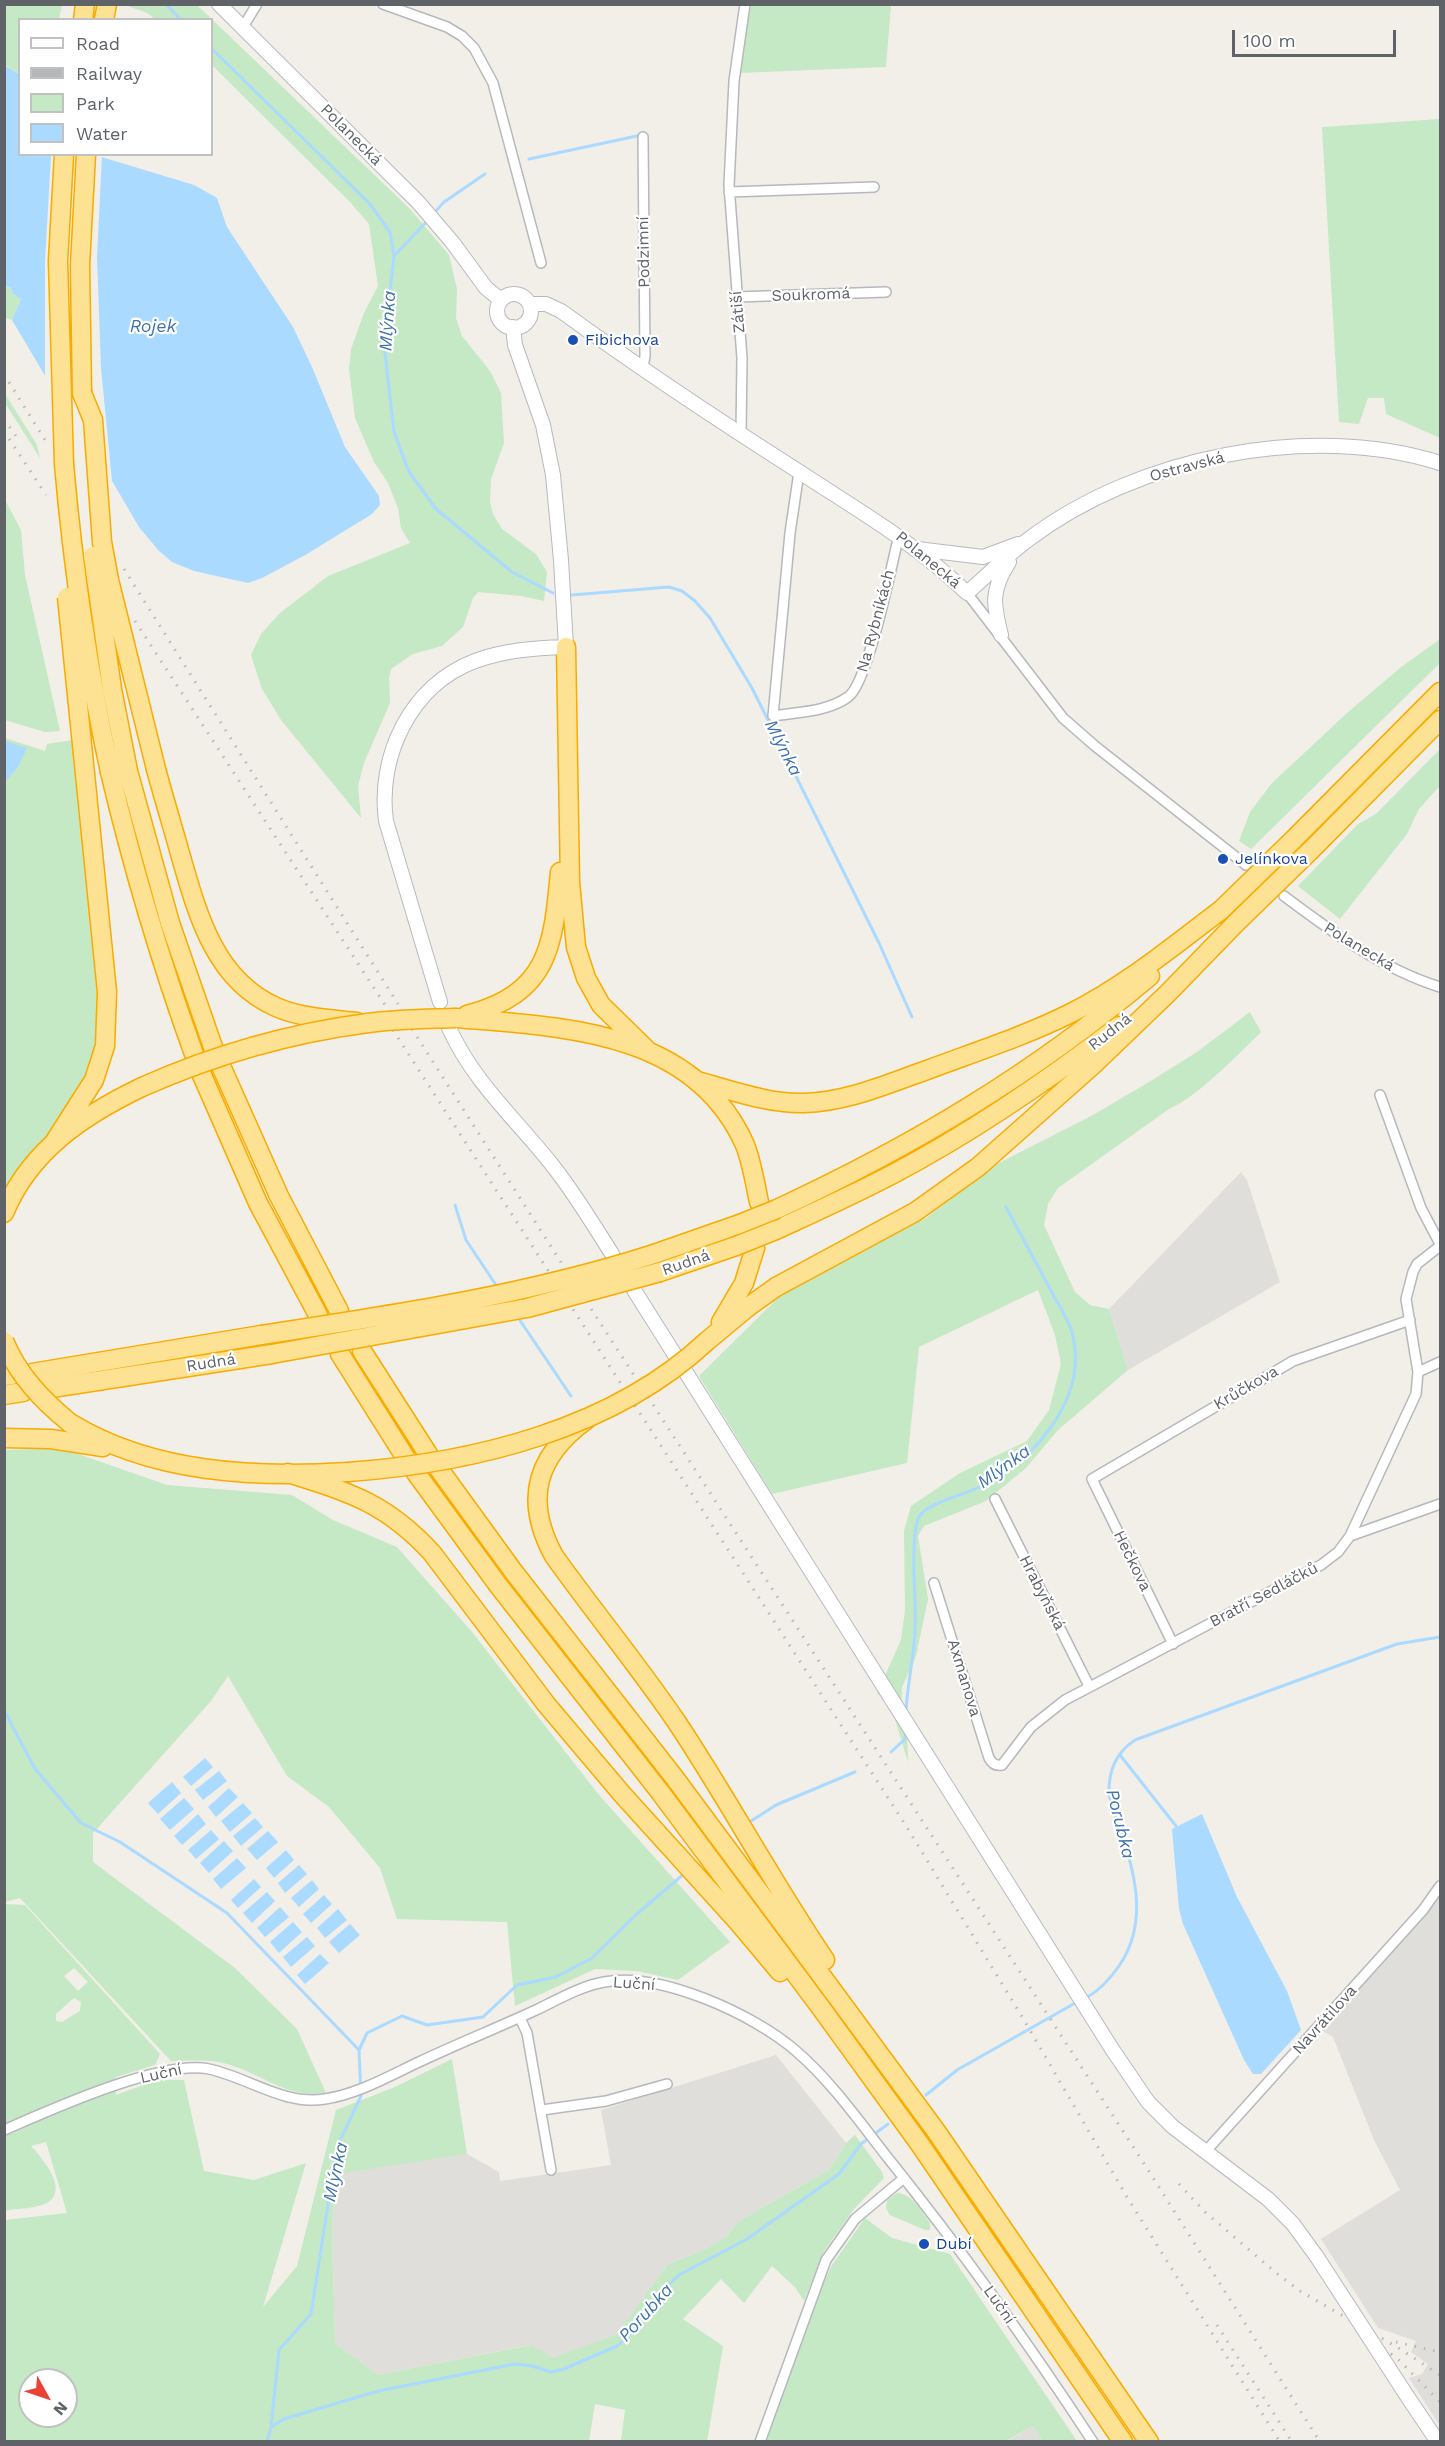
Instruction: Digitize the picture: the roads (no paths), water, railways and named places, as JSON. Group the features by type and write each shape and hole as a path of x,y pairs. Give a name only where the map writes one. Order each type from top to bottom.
{"highway":[{"path":"64,156 58,261 64,464 71,545 92,689 110,772 127,845 150,926 198,1065 258,1203 318,1314"},
{"path":"86,156 80,265 82,393 91,542 112,689 128,771 170,923 217,1058 279,1196 339,1311"},
{"path":"82,393 93,420 96,488 107,571 156,769 195,903 209,940 233,976 252,993 290,1012 306,1016 368,1023 452,1023 487,1015 584,1031 626,1042 648,1051 668,1061 697,1081 725,1113 745,1145 759,1202"},
{"path":"56,1141 94,1080 105,1046 107,992 58,494 64,464"},
{"path":"566,647 572,914 580,963 602,1005 648,1051"},
{"path":"697,1081 755,1097 801,1103 821,1102 864,1093 1071,1013 1116,987 1221,910 1440,692"},
{"path":"4,1438 51,1438 134,1453 162,1461 220,1470 288,1473 348,1472 396,1468 459,1457 538,1435 598,1412 649,1387 776,1287 915,1212 978,1167 1168,993 1440,720"},
{"path":"487,1015 525,986 543,963 549,950 556,923 567,759"},
{"name":"Rudná","path":"32,1373 363,1320 523,1290 654,1254 737,1225 777,1209 885,1157 963,1112 1030,1069 1118,1003 1221,910"},
{"name":"Rudná","path":"45,1389 272,1354 527,1308 660,1272 777,1230 892,1175 991,1118 1130,1018 1237,922"},
{"path":"4,1213 28,1172 56,1141 91,1113 142,1087 196,1065 263,1044 368,1023"},
{"path":"707,1341 736,1300 755,1248"},
{"path":"4,1341 15,1363 34,1390 70,1423 102,1440 134,1453"},
{"path":"362,1351 428,1454"},
{"path":"340,1354 405,1457"},
{"path":"4,1395 23,1392"},
{"path":"598,1412 560,1444 550,1458 538,1484 536,1497 539,1524 554,1556 677,1723 792,1911 853,2002 894,2075"},
{"path":"438,1469 513,1571 688,1796 936,2132 1149,2442"},
{"path":"288,1473 345,1491 378,1506 414,1534 432,1553 546,1704 622,1794 753,1940 845,2058 878,2087"},
{"path":"416,1473 498,1585 660,1792 920,2143 1123,2442"}],"street":[{"name":"Polanecká","path":"219,4 418,202 486,288 501,300"},
{"path":"243,27 257,4"},
{"path":"383,4 447,27 462,36 474,48 493,83 541,263"},
{"name":"Zátiší","path":"741,433 742,358 729,192 734,81 745,4"},
{"name":"Podzimní","path":"643,137 645,356 643,367"},
{"path":"729,192 874,187"},
{"name":"Soukromá","path":"736,297 886,292"},
{"path":"517,294 524,297 530,304 531,315 521,326 506,325 499,318 498,307 501,300 509,295 517,294"},
{"name":"Polanecká","path":"530,304 546,304 561,311 917,549 968,593 1063,718 1095,746 1246,864"},
{"path":"440,1002 386,821 384,805 386,784 395,741 401,726 422,699 445,677 462,667 503,652 530,648 566,647 553,474 543,425 515,345 513,327"},
{"name":"Ostravská","path":"968,593 1028,540 1076,509 1132,483 1171,469 1242,453 1333,447 1404,454 1440,463"},
{"name":"Na Rybníkách","path":"799,472 790,533 773,716 832,707 851,695 860,680 870,647 899,535"},
{"path":"917,549 983,556 1028,540"},
{"path":"1001,635 994,611 994,592 1001,575 1028,540"},
{"name":"Polanecká","path":"1284,896 1322,925 1379,960 1440,987"},
{"path":"452,1023 460,1051 473,1072 555,1167 612,1254"},
{"path":"1380,1095 1421,1208 1440,1245"},
{"name":"Bratří Sedláčků","path":"1002,1765 1038,1721 1065,1700 1321,1566 1338,1552 1350,1536 1416,1394 1418,1372 1406,1299 1417,1264 1440,1245"},
{"path":"634,1290 1071,1985 1148,2102 1173,2127 1269,2199 1293,2223 1438,2442"},
{"name":"Krůčkova","path":"1092,1479 1293,1361 1410,1320"},
{"path":"1418,1372 1440,1362"},
{"name":"Hečkova","path":"1092,1479 1173,1644"},
{"name":"Hrabyňská","path":"995,1499 1089,1686"},
{"path":"1350,1536 1440,1504"},
{"name":"Axmanova","path":"934,1583 989,1758 994,1764 1002,1765"},
{"name":"Navrátilova","path":"1206,2151 1392,1944 1440,1886"},
{"name":"Luční","path":"4,2130 143,2077 171,2069 190,2067 215,2071 297,2098 315,2100 335,2097 386,2079 419,2062 603,1982 644,1982 690,1993 712,2001 764,2027 796,2050 825,2079 890,2159 977,2273 1093,2442"},
{"path":"520,2018 527,2033 551,2170"},
{"path":"542,2110 606,2100 667,2084"},
{"path":"760,2442 826,2260 862,2211 904,2178"}],"water":[{"name":"Rojek","path":"4,65 18,73 18,156 98,156 194,185 217,198 227,227 293,327 345,447 379,496 380,505 372,514 307,554 248,583 194,571 172,562 158,550 139,527 98,457 90,433 70,418 12,320 21,299 13,294 10,287 5,286"},
{"path":"5,741 27,748 18,767 5,782"},
{"path":"205,1758 213,1767 191,1786 183,1777"},
{"path":"219,1771 227,1781 203,1800 195,1790"},
{"path":"172,1782 181,1793 158,1814 148,1803"},
{"path":"229,1788 238,1797 216,1817 208,1807"},
{"path":"184,1798 194,1809 170,1830 160,1819"},
{"path":"243,1803 252,1813 230,1832 221,1821"},
{"path":"198,1814 206,1824 182,1845 174,1836"},
{"path":"1202,1814 1237,1897 1287,1991 1301,2030 1261,2074 1253,2074 1244,2060 1183,1924 1179,1909 1172,1829"},
{"path":"255,1818 263,1827 241,1846 233,1836"},
{"path":"211,1830 219,1839 196,1859 188,1850"},
{"path":"268,1831 278,1842 257,1860 247,1849"},
{"path":"224,1841 233,1851 209,1873 200,1863"},
{"path":"286,1850 294,1860 274,1878 266,1868"},
{"path":"237,1858 246,1868 221,1889 213,1879"},
{"path":"299,1865 307,1874 285,1893 278,1883"},
{"path":"254,1879 261,1887 238,1908 231,1900"},
{"path":"312,1880 319,1889 299,1907 291,1898"},
{"path":"267,1892 275,1901 252,1923 243,1913"},
{"path":"324,1895 332,1904 311,1923 303,1914"},
{"path":"280,1907 289,1917 265,1937 257,1928"},
{"path":"338,1909 347,1920 325,1938 317,1928"},
{"path":"293,1922 302,1932 279,1953 270,1942"},
{"path":"350,1924 360,1935 339,1953 329,1942"},
{"path":"307,1937 315,1946 291,1967 283,1957"},
{"path":"320,1954 329,1963 305,1984 297,1975"}],"waterway":[{"name":"Mlýnka","path":"166,4 179,18"},
{"name":"Mlýnka","path":"213,50 369,203 390,232 394,256 384,344 394,432 409,472 436,509 512,572 553,593"},
{"path":"529,159 637,136"},
{"path":"434,213 444,202 485,174"},
{"path":"394,256 428,220"},
{"name":"Mlýnka","path":"572,595 669,587 682,591 695,601 710,618 752,688 879,943 912,1017"},
{"path":"455,1205 466,1240 498,1288"},
{"name":"Mlýnka","path":"906,1712 914,1641 914,1540 919,1517 940,1502 988,1483 1025,1456 1056,1420 1067,1400 1073,1378 1075,1355 1072,1332 1006,1207"},
{"path":"517,1316 571,1396"},
{"name":"Porubka","path":"1086,1998 1104,1984 1119,1966 1130,1946 1135,1925 1137,1903 1134,1881 1109,1795 1114,1764 1122,1751 1135,1740 1397,1644 1440,1637"},
{"path":"4,1710 35,1769 81,1823 120,1842 227,1913 359,2050"},
{"name":"Mlýnka","path":"891,1752 905,1739 906,1731"},
{"path":"1120,1755 1176,1826"},
{"name":"Mlýnka","path":"748,1823 776,1805 855,1772"},
{"name":"Mlýnka","path":"271,2427 279,2350 311,2314 337,2147 361,2096 359,2050 367,2033 402,2016 427,2025 483,2017 517,1985 556,1977 592,1958 638,1913 685,1873"},
{"name":"Porubka","path":"926,2095 957,2070 1077,2002"},
{"name":"Porubka","path":"267,2442 271,2427 284,2419 378,2391 515,2364 551,2372 564,2369 617,2346 633,2331 662,2291 679,2275 747,2239 839,2174 861,2144 888,2124"}],"railway":[{"path":"4,374 45,440"},
{"path":"4,419 16,436"},
{"path":"4,431 46,495"},
{"path":"124,569 398,1004"},
{"path":"135,621 385,1005"},
{"path":"412,1029 1150,2173 1320,2442"},
{"path":"393,1030 908,1829 1024,2020 1127,2197 1280,2442"},
{"path":"1179,2184 1205,2212 1300,2291 1397,2347 1440,2375"},
{"path":"1217,2325 1292,2442"},
{"path":"1376,2342 1400,2361 1440,2402"},
{"path":"1396,2342 1440,2352"}],"place":[{"name":"Fibichova","path":"573,340"},
{"name":"Jelínkova","path":"1223,859"},
{"name":"Dubí","path":"924,2244"}]}
